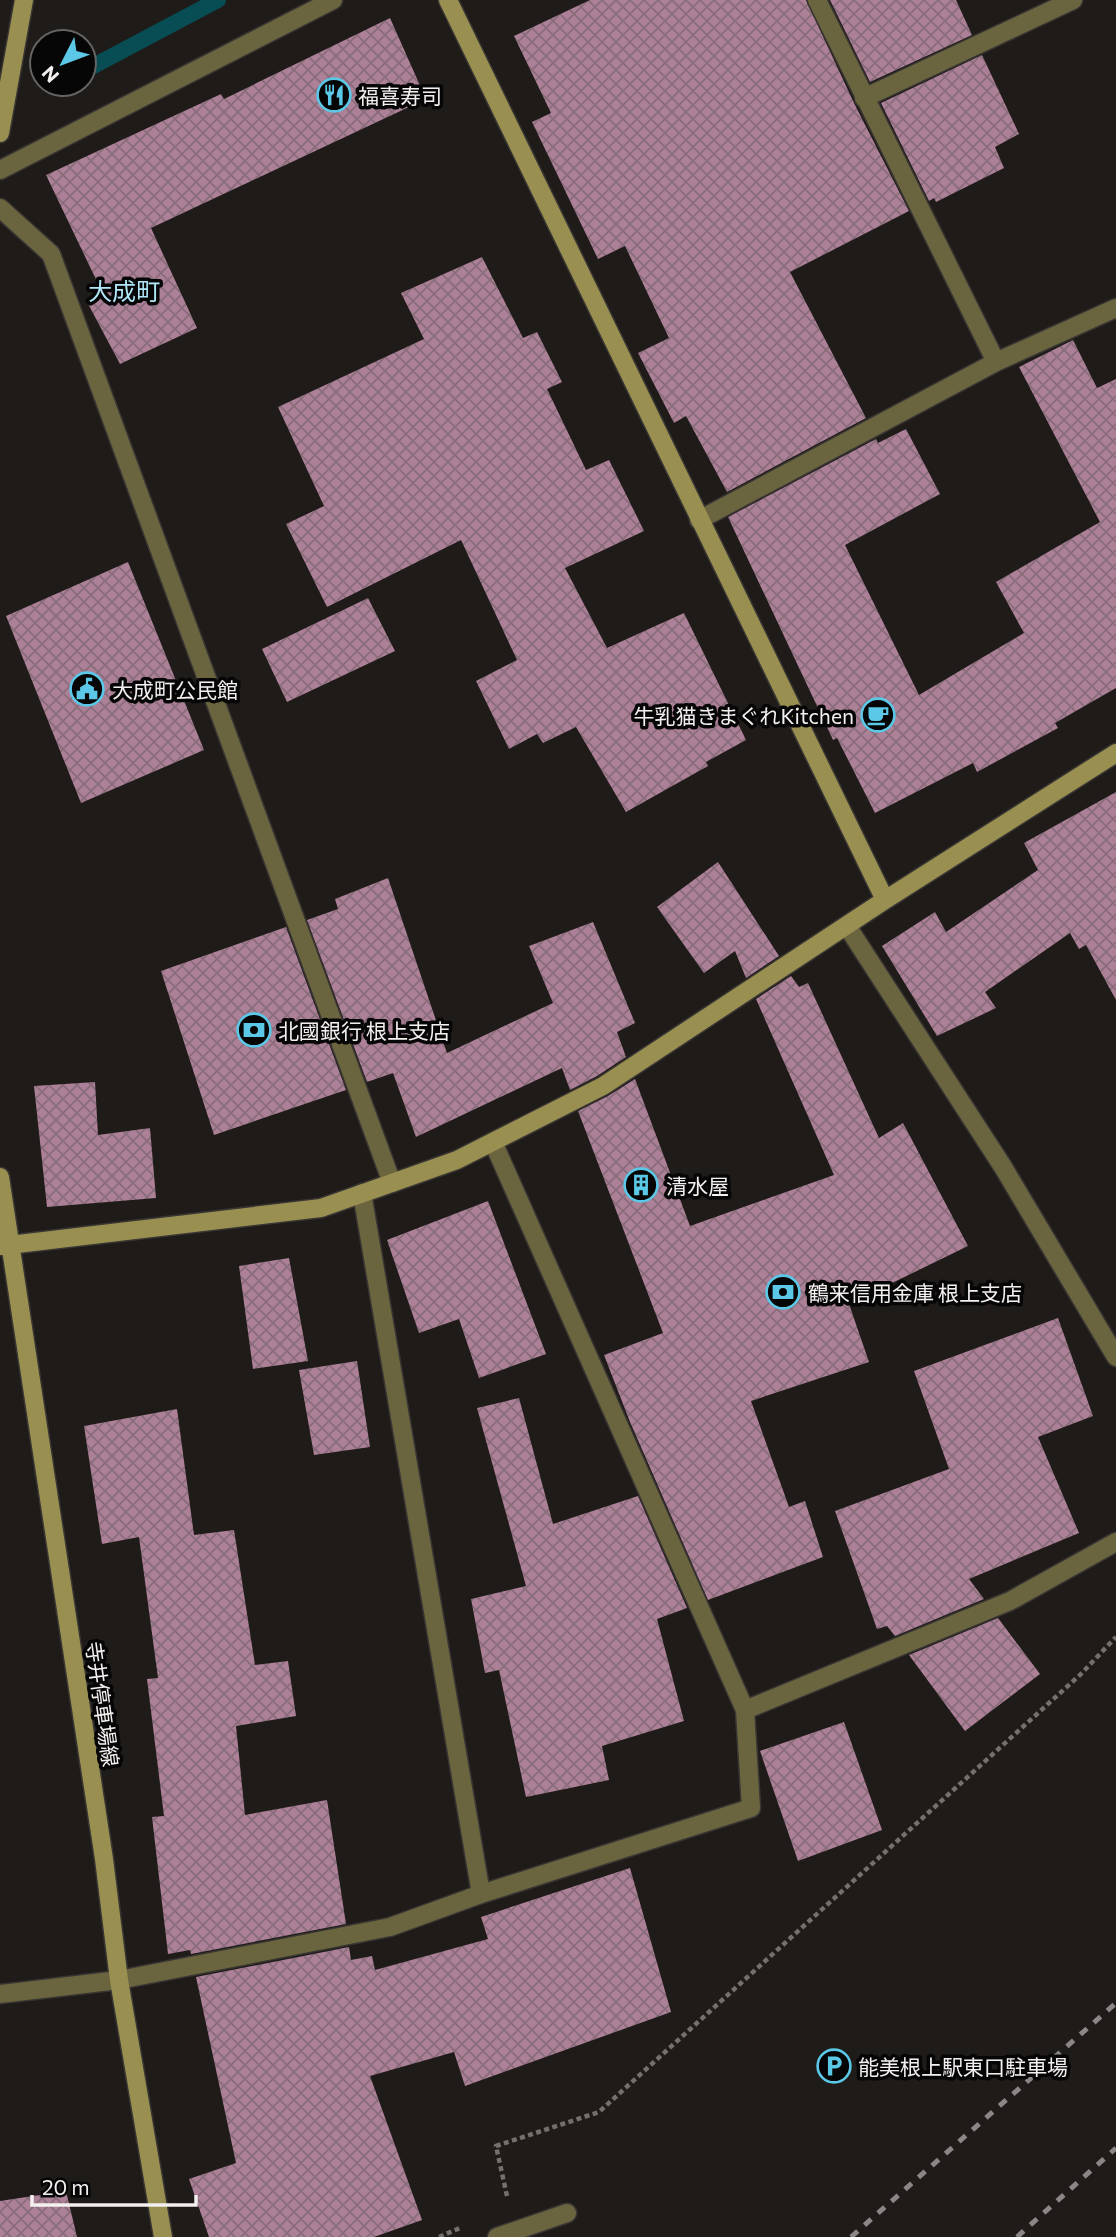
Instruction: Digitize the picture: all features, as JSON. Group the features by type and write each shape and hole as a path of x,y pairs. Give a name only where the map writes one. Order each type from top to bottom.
{"street":[{"path":"0,133 24,0"},
{"path":"0,170 332,0"},
{"path":"448,0 885,900"},
{"path":"817,0 996,362"},
{"path":"864,98 1073,0"},
{"path":"0,208 51,254 392,1183"},
{"path":"699,520 996,362 1116,307"},
{"path":"6,1245 321,1208 457,1160 603,1086 885,900 1116,753"},
{"path":"847,926 1003,1167 1116,1357"},
{"path":"0,1994 119,1980 390,1927 481,1894 751,1808 745,1710 492,1142"},
{"name":"寺井停車場線","path":"0,1177 6,1245 104,1859 119,1980 163,2237"},
{"path":"362,1193 481,1894"},
{"path":"745,1710 1010,1601 1116,1542"},
{"path":"497,2237 567,2213"}],"path":[{"path":"509,2207 496,2146 599,2112 1081,1674 1116,1637"},
{"path":"439,2237 462,2227"}],"building":[{"path":"590,0 806,0 909,211 790,272 866,418 727,492 686,416 674,423 638,353 669,338 625,246 598,259 532,122 551,113 514,36"},
{"path":"830,0 956,0 972,35 870,82"},
{"path":"390,18 426,99 151,228 197,328 120,364 86,300 102,292 46,175 221,94 224,99"},
{"path":"982,55 1019,134 995,147 1004,168 936,202 934,198 929,201 881,103"},
{"path":"482,257 523,338 537,332 562,382 547,389 586,470 609,460 644,531 565,568 607,648 684,613 746,740 706,762 708,766 626,812 576,727 543,743 537,734 509,749 476,681 517,660 461,540 327,607 286,524 324,506 278,407 424,339 401,293"},
{"path":"1073,340 1097,388 1116,379 1116,688 1055,723 1058,728 977,772 973,763 875,813 837,738 833,740 728,517 876,439 878,443 906,429 940,494 845,545 919,695 1024,633 996,582 1100,522 1019,367"},
{"path":"128,562 204,750 81,803 6,616"},
{"path":"368,598 395,651 287,702 262,649"},
{"path":"1116,792 1116,1000 1086,945 1079,949 1070,933 985,992 996,1008 937,1036 882,946 935,912 946,932 1038,870 1024,843"},
{"path":"718,862 779,956 746,978 735,951 704,973 657,907"},
{"path":"388,878 447,1053 553,1003 529,946 593,922 635,1023 617,1032 626,1057 570,1090 562,1068 416,1137 393,1073 367,1082 307,920 338,909 335,899"},
{"name":"北國銀行 根上支店","path":"286,927 346,1090 214,1135 161,971"},
{"path":"791,976 799,987 808,983 879,1138 903,1123 968,1246 849,1304 869,1362 751,1401 789,1507 805,1501 823,1557 708,1600 630,1422 604,1355 663,1333 578,1111 635,1079 690,1226 834,1175 756,999"},
{"path":"95,1082 98,1135 150,1128 156,1198 47,1207 34,1086"},
{"path":"488,1201 546,1354 479,1378 459,1319 419,1333 387,1240"},
{"path":"289,1258 308,1361 253,1369 239,1266"},
{"path":"1058,1318 1093,1416 1038,1437 1079,1533 969,1579 984,1599 895,1636 887,1626 877,1629 835,1511 949,1469 914,1371"},
{"path":"357,1361 370,1447 314,1455 299,1370"},
{"path":"519,1398 553,1524 638,1496 687,1608 657,1619 684,1721 602,1746 609,1780 526,1797 499,1670 485,1673 471,1599 526,1586 477,1408"},
{"path":"177,1409 194,1535 234,1530 255,1665 288,1661 296,1716 236,1726 245,1815 327,1800 346,1924 191,1954 190,1950 168,1954 152,1817 164,1816 147,1679 158,1678 139,1537 102,1544 84,1426"},
{"path":"998,1618 1040,1674 965,1731 909,1655"},
{"path":"844,1722 882,1830 798,1861 760,1751"},
{"path":"630,1868 671,2012 465,2086 454,2052 370,2076 422,2220 374,2237 209,2237 189,2179 236,2163 196,1977 349,1947 351,1960 372,1956 375,1970 488,1939 481,1917"},
{"path":"66,2191 77,2237 0,2237 0,2201"}],"waterway":[{"path":"98,64 218,0"}],"railway":[{"path":"851,2237 1116,2003"},
{"path":"1017,2237 1116,2148"}],"place":[{"name":"福喜寿司","path":"334,95"},
{"name":"大成町公民館","path":"87,689"},
{"name":"牛乳猫きまぐれKitchen","path":"878,715"},
{"name":"北國銀行 根上支店","path":"254,1030"},
{"name":"清水屋","path":"641,1185"},
{"name":"鶴来信用金庫 根上支店","path":"783,1292"},
{"name":"能美根上駅東口駐車場","path":"834,2066"}],"district":[{"name":"大成町","path":"124,290"}]}
